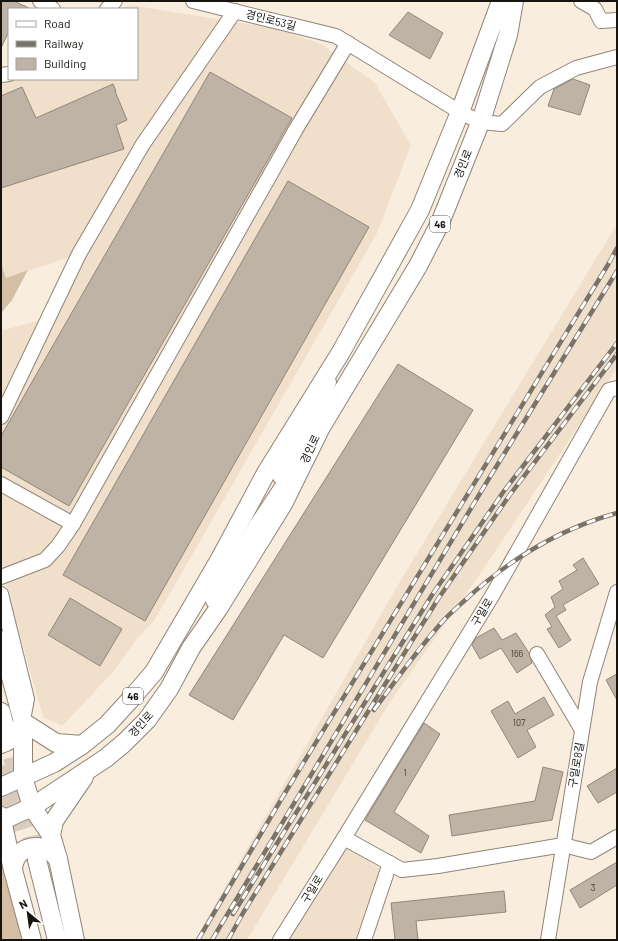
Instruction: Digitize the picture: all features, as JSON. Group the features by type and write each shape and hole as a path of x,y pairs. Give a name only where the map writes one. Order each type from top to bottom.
{"main road":[{"name":"경인로","path":"1,787 54,763 82,745 107,724 154,672 220,559 266,473 341,352 420,210 460,112 501,1"},
{"name":"경인로","path":"1,819 32,807 89,771 106,758 147,720 169,689 191,648 218,610 283,504 321,427 418,266 440,223 480,122 508,35 514,1"},
{"path":"508,35 524,1"},
{"path":"1,640 23,722 23,777 32,807 51,835 58,859 75,940"},
{"path":"1,712 3,738 12,739 18,732 23,722"},
{"path":"23,722 56,743 82,745"},
{"path":"51,835 54,821 89,771"},
{"path":"1,819 17,860 44,940"},
{"path":"32,940 17,860 15,859 21,851 41,847 50,850 58,859"},
{"path":"17,860 57,940"}],"street":[{"path":"40,1 52,8"},
{"name":"경인로53길","path":"193,1 336,36 460,112 480,122"},
{"path":"581,1 598,5 601,21 617,20"},
{"path":"1,417 83,247 143,144 235,11"},
{"path":"1,577 45,560 58,546 73,524 296,129 348,43"},
{"path":"480,122 502,124 540,88 576,68 617,56"},
{"name":"구일로","path":"280,940 492,596 609,390 617,388"},
{"path":"1,484 73,524"},
{"name":"구일로8길","path":"548,940 590,682 617,592"},
{"path":"1,594 27,699 23,722"},
{"path":"537,654 582,730"},
{"path":"344,838 402,870 438,866 563,846 591,852 617,837"},
{"path":"364,940 390,863"}],"shaded area":[{"path":"131,5 278,29 321,44 375,83 411,145 377,233 154,621 135,641 113,672 62,726 43,717 1,569 1,331 40,320 79,254 6,278 1,263 1,80 138,80 138,8 123,8"},
{"path":"617,224 617,368 482,571 390,702 247,940 195,940 402,578"},
{"path":"1,263 6,278 28,270 12,300 1,313"},
{"path":"346,846 380,869 355,940 286,940"},
{"path":"1,854 25,940 1,940"}],"building":[{"path":"1,1 14,1 29,8 8,8 8,33 1,48"},
{"path":"408,12 443,33 430,59 389,35"},
{"path":"210,72 292,118 69,506 1,467 1,436"},
{"path":"573,79 590,85 580,115 548,106 554,89"},
{"path":"113,84 127,120 116,125 124,149 1,188 1,96 22,87 36,118"},
{"path":"288,181 369,227 145,621 63,575"},
{"path":"398,364 473,410 323,658 284,635 233,720 189,695"},
{"path":"583,558 599,584 563,605 566,610 556,616 571,640 559,648 547,629 552,627 545,615 555,607 551,597 563,589 559,581 577,570 573,565"},
{"path":"70,598 122,629 100,666 48,635"},
{"path":"494,628 502,640 516,633 529,653 532,663 517,673 501,648 480,659 472,645 476,638"},
{"path":"617,674 617,700 606,680"},
{"path":"544,697 554,715 527,730 536,747 518,758 491,711 508,701 515,714"},
{"path":"424,723 440,734 394,812 429,836 421,853 365,820"},
{"path":"543,767 563,772 552,820 452,836 449,815 535,801"},
{"path":"617,768 617,792 598,803 587,786"},
{"path":"617,862 617,885 580,908 570,890"},
{"path":"504,891 506,912 416,921 418,940 395,940 391,903"}],"tunnel":[{"path":"6,731 37,860"},
{"path":"1,766 17,831"}],"railway":[{"path":"198,940 285,793 617,248"},
{"path":"212,940 488,480 617,271"},
{"path":"233,914 432,595 504,491 617,343"},
{"path":"228,940 243,913 438,599 509,496 617,354"},
{"path":"374,710 407,665 448,616 497,573 554,537 617,513"}]}
